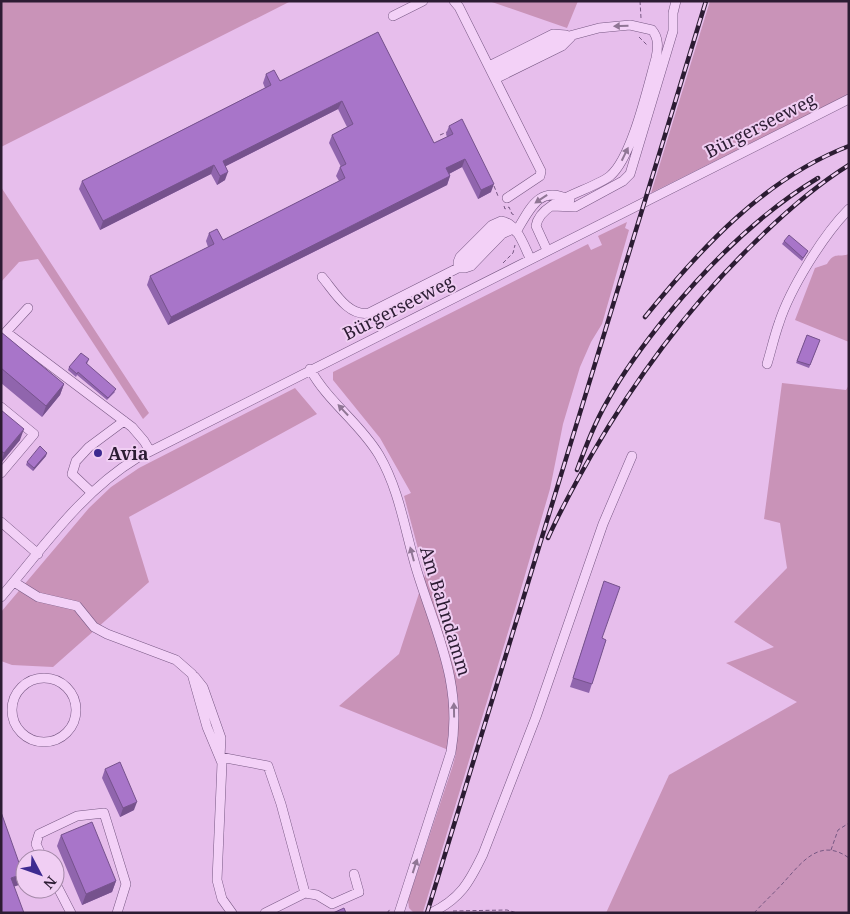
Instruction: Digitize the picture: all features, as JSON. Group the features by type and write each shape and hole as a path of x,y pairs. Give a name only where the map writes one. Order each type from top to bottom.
{"street":[{"path":"393,16 423,1"},
{"path":"454,1 459,7 541,171 540,176 507,198"},
{"path":"552,206 571,208 623,181 630,174 674,31 673,13 676,1"},
{"path":"492,73 558,39 599,28 614,26 649,28 655,32 658,41 657,52 629,145 620,164 610,176 592,187 566,198 540,216 536,226 547,250"},
{"name":"Bürgerseeweg","path":"1,597 91,492 123,466 310,369 849,99"},
{"path":"322,277 347,306 357,313 369,313 458,268 470,266 502,234 515,230 535,203 544,196 553,194 579,203"},
{"path":"767,364 779,323 789,299 828,234 849,209"},
{"path":"458,268 460,257 496,222 506,222 515,230 530,258"},
{"path":"28,308 6,332 124,421 144,441 150,451"},
{"name":"Am Bahndamm","path":"310,369 319,384 366,436 379,454 388,473 399,502 416,570 445,655 452,684 454,728 451,752 400,913"},
{"path":"1,407 34,434 1,473"},
{"path":"91,492 72,474 76,461 89,447 124,421"},
{"path":"431,913 444,907 463,889 473,875 483,854 536,717 603,524 632,456"},
{"path":"1,522 38,554"},
{"path":"14,582 38,597 77,606 94,626 107,634 176,660 192,674 207,727 222,763 217,880 222,900 232,913"},
{"path":"46,677 57,680 66,686 76,704 76,714 70,729 57,739 47,742 36,741 26,737 18,730 12,715 13,699 18,690 36,678 46,677"},
{"path":"220,757 268,766 284,813 305,893"},
{"path":"38,849 36,844 39,834 77,816 104,813 126,884 117,913"},
{"path":"266,913 305,893 317,894 332,904 359,892 354,874"},
{"path":"64,899 71,913"}],"path":[{"path":"640,1 641,18 636,36 642,38 649,50"},
{"path":"440,135 447,132"},
{"path":"493,186 505,209 509,207 512,214 523,220"},
{"path":"502,264 513,253 514,246 522,242"},
{"path":"831,850 838,830 849,823"},
{"path":"754,913 803,860 814,854 831,850 849,858"},
{"path":"444,907 456,912 479,909 507,910 517,913"},
{"path":"387,913 391,908"}],"shaded area":[{"path":"1,1 291,1 1,147"},
{"path":"489,1 578,1 567,28"},
{"path":"710,1 849,1 849,94 651,193"},
{"path":"1,187 149,413 143,419 38,259 19,262 1,282"},
{"path":"627,222 625,228 629,230 602,324 591,342 580,367 563,424 550,489 423,912 414,913 409,908 408,900 456,753 339,706 399,654 425,575 404,496 411,493 380,438 333,380 333,372 588,244 591,250 602,245 598,236"},
{"path":"849,254 849,342 795,320 815,268 827,264 835,256"},
{"path":"782,383 846,390 849,385 849,913 606,913 669,775 797,702 726,663 774,647 734,622 787,568 780,523 764,519"},
{"path":"295,388 317,414 129,517 149,582 53,667 12,665 1,661 1,612 89,508 111,487 139,468"}],"building":[{"path":"378,32 434,143 453,134 449,126 462,119 494,184 481,190 465,159 446,168 450,176 171,317 150,276 214,244 209,233 217,229 223,240 345,178 340,167 346,164 332,135 353,124 342,101 223,161 228,172 220,176 214,165 103,221 82,181 271,85 266,74 274,70 280,81"},
{"path":"789,235 808,251 803,258 784,241"},
{"path":"1,332 64,384 46,406 1,368"},
{"path":"807,335 820,340 810,365 797,361"},
{"path":"81,353 89,359 86,363 116,389 108,398 78,372 77,374 69,367"},
{"path":"1,410 24,429 4,453 1,451"},
{"path":"40,446 47,453 34,468 27,462"},
{"path":"604,581 620,587 602,638 606,640 592,684 573,678"},
{"path":"120,762 137,802 123,808 105,769"},
{"path":"1,812 15,851 15,877 11,878 15,889 15,899 19,899 24,913 1,913"},
{"path":"92,822 116,881 86,894 61,835"},
{"path":"344,908 346,913 333,913"}],"railway":[{"path":"427,913 706,1"},
{"path":"645,317 712,241 762,196 818,160 849,146"},
{"path":"548,538 574,485 626,398 684,320 727,271 773,224 797,203 849,165"},
{"path":"577,470 603,408 637,355 669,313 702,275 738,239 776,207 818,178"}],"place":[{"name":"Avia","path":"98,453"}]}
